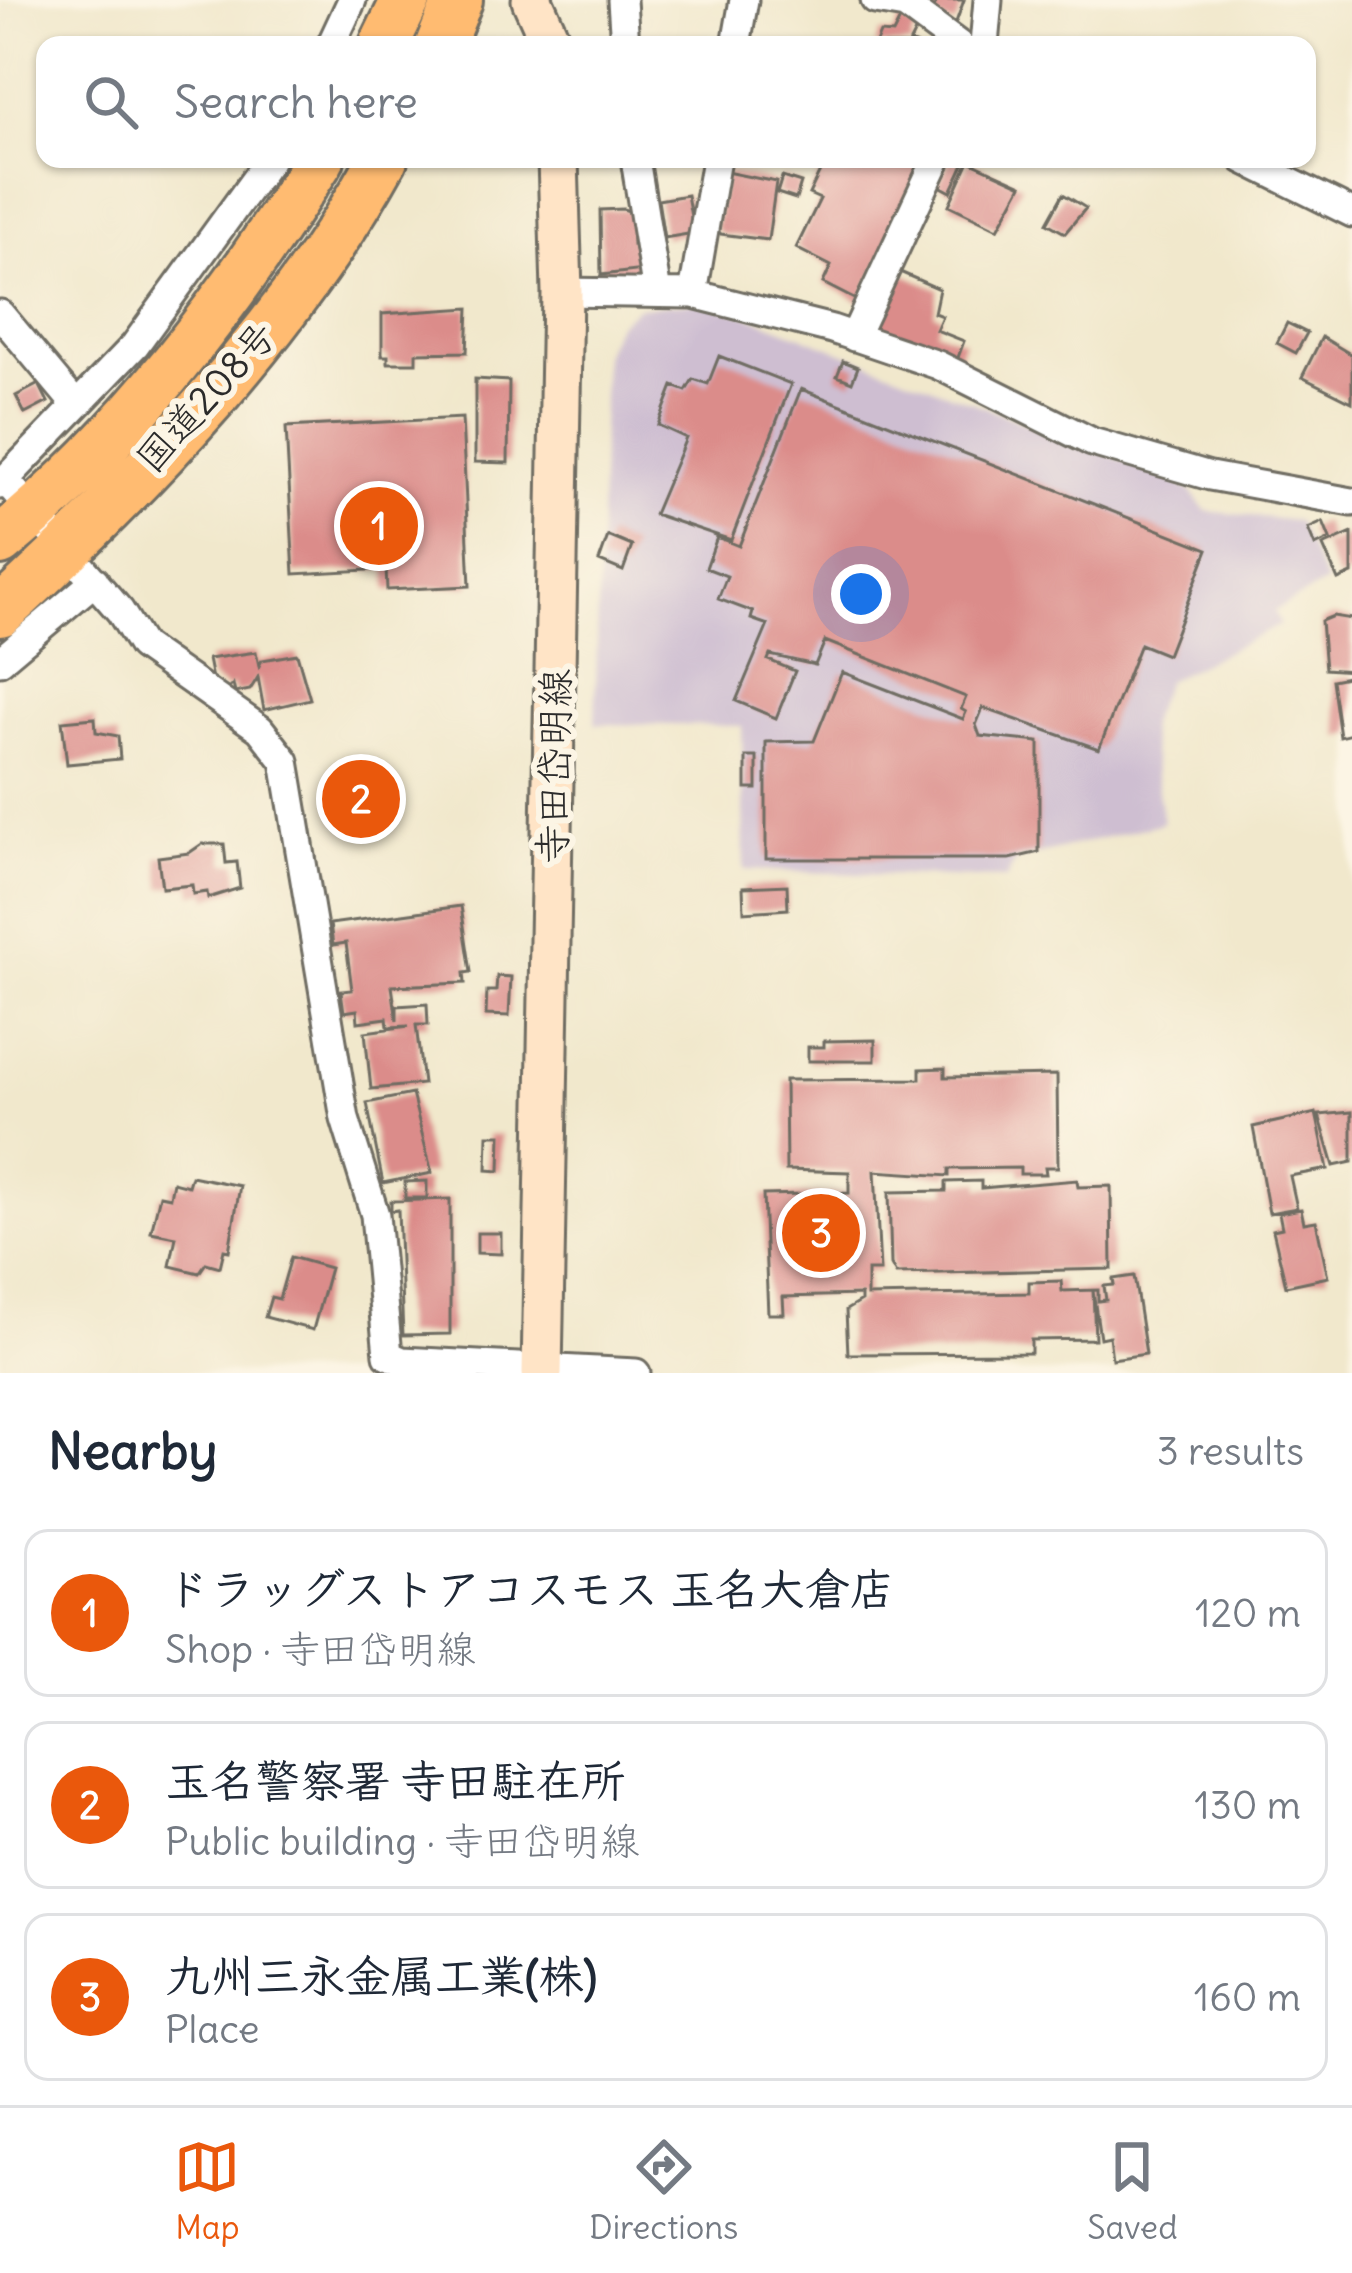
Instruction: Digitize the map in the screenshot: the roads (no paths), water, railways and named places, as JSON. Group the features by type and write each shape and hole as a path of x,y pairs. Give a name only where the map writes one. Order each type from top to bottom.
{"highway":[{"path":"388,36 406,0"},
{"path":"444,36 458,0"},
{"name":"国道208号","path":"0,612 34,525 249,271 314,168"},
{"name":"国道208号","path":"34,525 296,299 377,168"}],"main road":[{"path":"532,0 548,36"},
{"name":"寺田岱明線","path":"543,1369 562,292 557,168"}],"street":[{"path":"335,36 352,0"},
{"path":"622,0 624,36"},
{"path":"738,36 744,0"},
{"path":"875,0 905,5 947,36"},
{"path":"985,36 988,0"},
{"path":"0,661 34,525 76,405 135,345 263,168"},
{"path":"636,168 657,293"},
{"path":"693,293 714,168"},
{"path":"854,337 933,168"},
{"path":"1262,168 1352,213"},
{"path":"562,292 693,293 938,365 1092,442 1210,476 1352,502"},
{"path":"0,314 76,405"},
{"path":"34,525 142,646 260,729 285,761 345,1120 375,1215 388,1355 402,1361 636,1373"}],"place":[{"name":"ドラッグストアコスモス 玉名大倉店","path":"379,526"},
{"name":"玉名警察署 寺田駐在所","path":"361,799"},
{"name":"九州三永金属工業(株)","path":"821,1233"}]}
